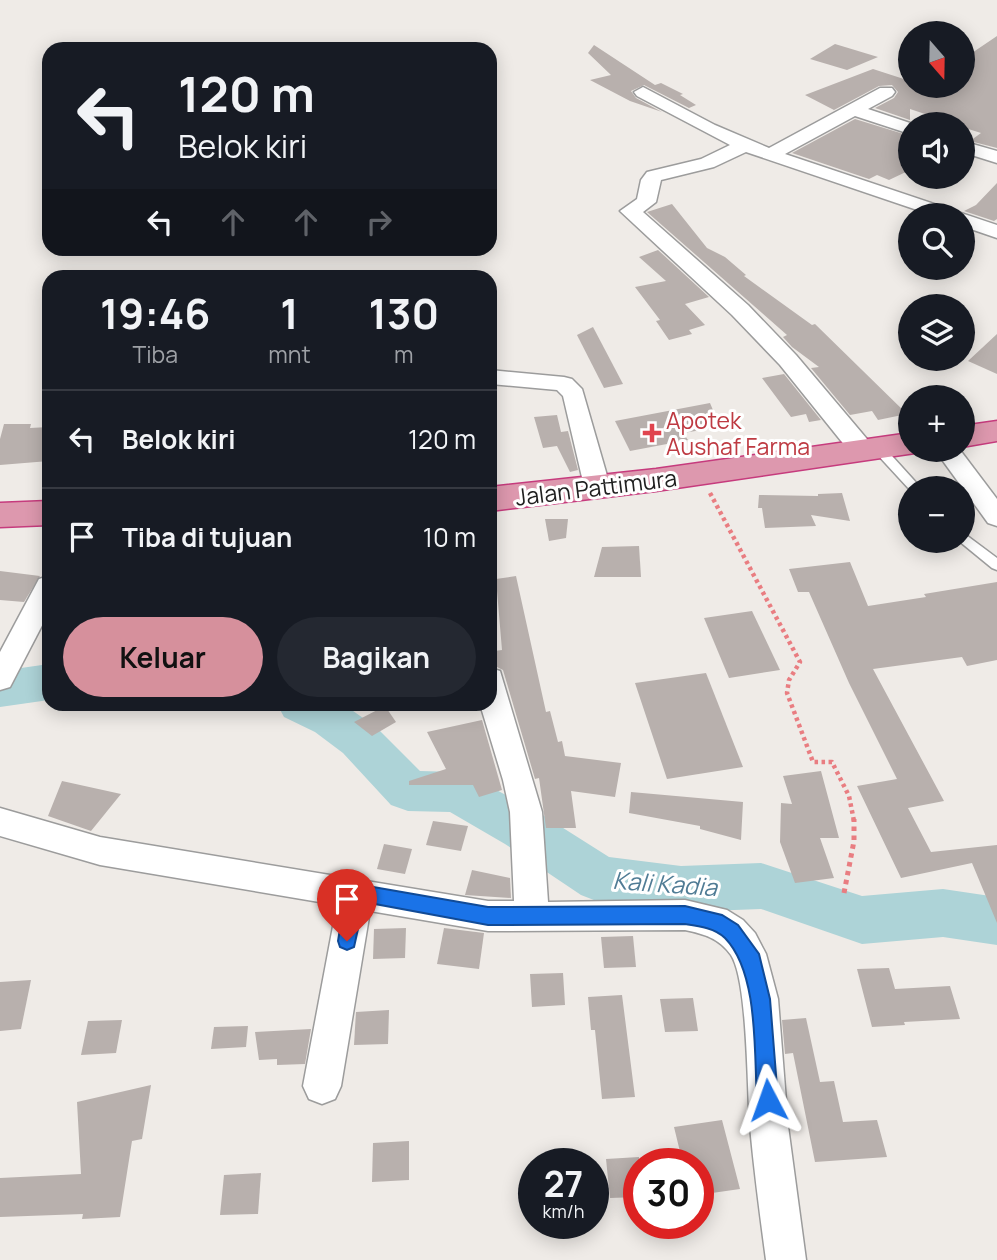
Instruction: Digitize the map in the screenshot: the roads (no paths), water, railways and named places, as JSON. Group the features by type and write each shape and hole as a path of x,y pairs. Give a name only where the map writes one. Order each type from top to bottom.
{"highway":[{"path":"975,435 997,431"},
{"name":"Jalan Pattimura","path":"497,498 701,474 884,448"},
{"path":"0,515 42,513"}],"street":[{"path":"643,92 709,129 745,145 914,203"},
{"path":"771,155 886,92"},
{"path":"855,110 898,125"},
{"path":"745,145 707,163 654,176 650,180 646,202 631,212 740,310 803,378 884,448"},
{"path":"975,150 997,158"},
{"path":"975,224 997,232"},
{"path":"497,378 564,384 570,388 574,394 597,486"},
{"path":"956,462 997,517"},
{"path":"7,668 42,600"},
{"path":"497,711 519,780 526,812 530,895"},
{"path":"0,822 100,851 488,916 530,895 715,921 731,931 749,954 760,999 769,1126 786,1260"},
{"path":"322,1086 356,893"}],"lane":[{"path":"884,448 906,476"},
{"path":"975,547 997,565"}],"waterway":[{"name":"Kali Kadia","path":"0,689 42,683"},
{"name":"Kali Kadia","path":"316,711 332,719 359,740 408,791 457,792 523,829 599,879 681,889 761,886 862,920 943,913 997,921"}],"place":[{"name":"Apotek Aushaf Farma","path":"652,433"}]}
